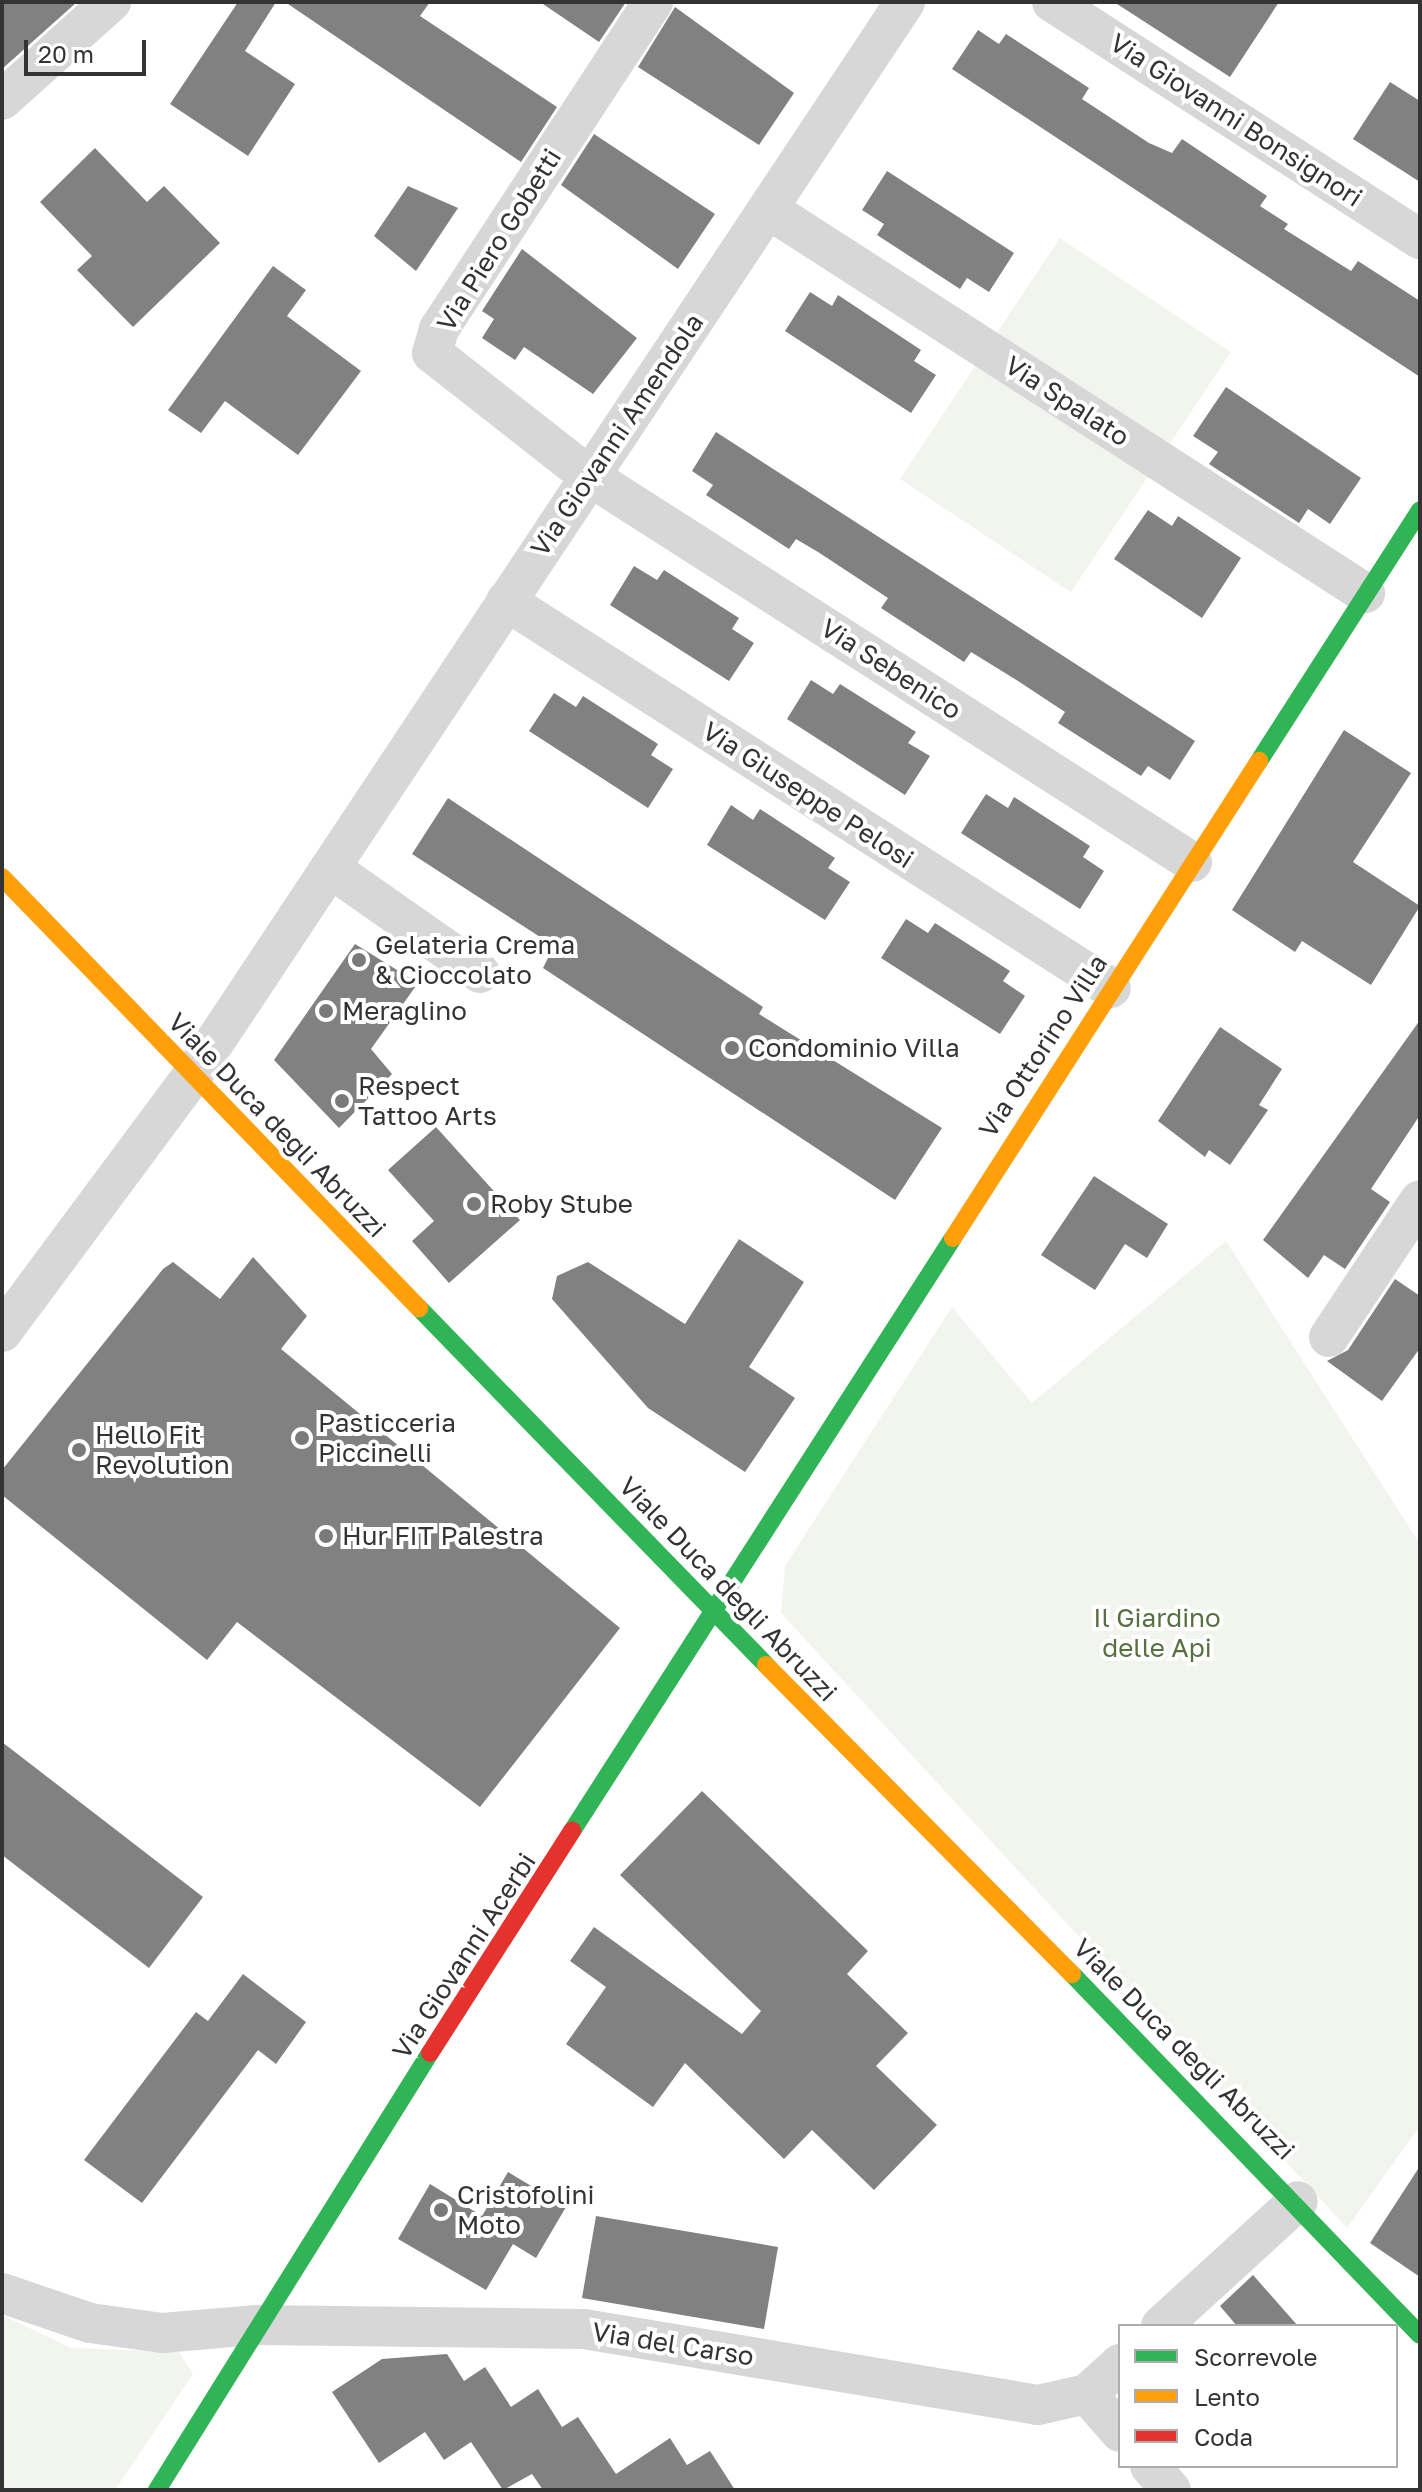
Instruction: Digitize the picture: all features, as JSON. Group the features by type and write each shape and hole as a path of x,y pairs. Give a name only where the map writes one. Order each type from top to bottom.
{"street":[{"path":"2,100 111,2"},
{"name":"Via Piero Gobetti","path":"589,476 432,353 439,329 653,2"},
{"name":"Via Giovanni Amendola","path":"2,1332 192,1076 905,2"},
{"name":"Via Giovanni Bonsignori","path":"1052,2 1420,239"},
{"name":"Via Spalato","path":"768,209 1365,593"},
{"name":"Via Sebenico","path":"589,476 1192,862"},
{"name":"Via Ottorino Villa","path":"716,1615 1111,988 1420,510"},
{"name":"Via Giuseppe Pelosi","path":"506,601 1111,988"},
{"path":"330,868 480,973"},
{"name":"Viale Duca degli Abruzzi","path":"2,877 716,1615 1298,2201 1420,2335"},
{"path":"1329,1337 1420,1200"},
{"name":"Via Giovanni Acerbi","path":"255,2325 716,1615"},
{"path":"1163,2324 1298,2201"},
{"name":"Via del Carso","path":"2,2293 129,2331 255,2325 584,2329 1038,2405 1087,2394 1118,2366"},
{"path":"157,2490 255,2325"},
{"path":"1087,2394 1118,2430"},
{"path":"1152,2468 1171,2490"}],"green space":[{"path":"1060,238 1231,352 1071,592 900,479"},
{"name":"Il Giardino delle Api","path":"1226,1241 1420,1544 1420,2126 1347,2228 781,1613 785,1566 952,1307 1032,1403"},
{"path":"2,2315 71,2348 179,2352 193,2374 115,2490 2,2490"}],"building":[{"path":"2,2 77,2 2,69"},
{"path":"238,2 276,2 245,51 295,84 248,156 170,104"},
{"path":"285,2 430,2 420,16 557,107 521,162"},
{"path":"540,2 626,2 599,42"},
{"path":"1114,2 1279,2 1230,77"},
{"path":"675,7 794,93 759,145 638,67"},
{"path":"978,30 999,44 1006,34 1089,88 1082,99 1149,143 1172,153 1182,139 1267,196 1260,206 1288,224 1284,229 1351,271 1358,261 1420,301 1420,377 952,69"},
{"path":"1390,82 1420,101 1420,182 1353,139"},
{"path":"594,134 715,214 678,269 561,185"},
{"path":"95,148 147,202 164,186 220,243 133,327 77,270 92,256 40,202"},
{"path":"887,171 1014,253 989,292 967,278 960,289 877,235 884,224 862,210"},
{"path":"408,186 458,208 416,271 374,236"},
{"path":"522,249 637,338 593,394 524,347 515,360 482,338 494,319 482,311"},
{"path":"273,266 306,290 287,316 361,371 298,455 225,401 201,433 168,410"},
{"path":"810,292 832,306 838,295 921,350 914,361 936,375 911,413 785,331"},
{"path":"1226,387 1361,478 1330,524 1308,509 1299,523 1209,464 1218,452 1193,436"},
{"path":"716,432 1195,741 1170,780 1148,766 1141,776 1058,723 1065,712 1018,681 971,652 964,662 881,608 888,598 818,552 796,539 789,549 706,495 713,485 692,471"},
{"path":"1148,510 1172,526 1178,516 1241,558 1202,618 1114,559"},
{"path":"634,566 657,580 664,570 739,618 732,629 754,643 729,681 610,605"},
{"path":"811,680 833,694 840,684 916,732 908,743 930,756 905,795 787,719"},
{"path":"554,693 576,707 583,696 658,744 651,755 673,769 648,808 529,731"},
{"path":"1344,730 1411,773 1353,862 1420,906 1371,985 1302,941 1295,952 1232,910"},
{"path":"986,794 1008,808 1014,797 1090,846 1083,857 1104,871 1080,909 961,833"},
{"name":"Condominio Villa","path":"448,798 763,1007 759,1014 942,1128 895,1200 543,968 554,946 412,854"},
{"path":"731,805 753,820 760,809 835,858 828,868 850,882 825,920 707,845"},
{"path":"906,919 928,933 935,923 1010,971 1003,981 1025,996 1000,1034 881,958"},
{"path":"355,944 418,983 371,1049 392,1074 339,1128 274,1060"},
{"path":"1420,1020 1420,1115 1371,1189 1390,1202 1345,1269 1324,1255 1308,1278 1263,1240"},
{"path":"1220,1027 1282,1069 1259,1105 1268,1110 1230,1165 1209,1150 1205,1157 1158,1121"},
{"path":"436,1127 520,1220 449,1283 412,1241 434,1221 388,1170"},
{"path":"1094,1176 1168,1224 1147,1258 1125,1244 1095,1290 1041,1255"},
{"path":"739,1239 804,1282 749,1367 795,1398 745,1472 648,1408 552,1299 557,1276 588,1262 685,1324"},
{"path":"253,1257 307,1316 281,1349 620,1628 480,1807 237,1622 207,1660 2,1495 2,1470 163,1269 173,1262 220,1299"},
{"path":"1395,1279 1420,1296 1420,1348 1382,1401 1327,1361 1348,1350"},
{"path":"2,1742 203,1897 149,1968 2,1855"},
{"path":"702,1791 868,1951 847,1974 908,2033 876,2066 937,2125 874,2190 812,2130 784,2159 685,2063 653,2107 566,2044 606,1987 570,1961 594,1927 742,2034 761,2011 620,1875"},
{"path":"243,1974 306,2022 276,2064 258,2050 142,2203 84,2160 196,2012 208,2021"},
{"path":"1420,2166 1420,2277 1370,2243"},
{"path":"508,2172 566,2207 536,2258 513,2244 486,2290 398,2239 430,2184 482,2216"},
{"path":"596,2216 778,2247 764,2329 582,2298"},
{"path":"1253,2275 1296,2324 1235,2324 1220,2306"},
{"path":"447,2354 464,2381 485,2367 511,2407 538,2389 562,2427 578,2417 616,2474 670,2438 687,2465 710,2451 735,2490 543,2490 532,2474 503,2490 471,2442 444,2460 425,2432 379,2463 332,2392 382,2359"}],"traffic: fast":[{"path":"1259,761 1420,510"},
{"path":"572,1831 953,1238"},
{"path":"419,1308 766,1665"},
{"path":"1072,1974 1420,2335"},
{"path":"157,2490 430,2053"}],"traffic: slow":[{"path":"953,1238 1259,761"},
{"path":"2,877 419,1308"},
{"path":"766,1665 1072,1974"}],"traffic: jam":[{"path":"430,2053 572,1831"}],"place":[{"name":"Gelateria Crema & Cioccolato","path":"359,960"},
{"name":"Meraglino","path":"326,1011"},
{"name":"Condominio Villa","path":"732,1048"},
{"name":"Respect Tattoo Arts","path":"342,1101"},
{"name":"Roby Stube","path":"474,1204"},
{"name":"Pasticceria Piccinelli","path":"302,1438"},
{"name":"Hello Fit Revolution","path":"79,1450"},
{"name":"Hur FIT Palestra","path":"326,1536"},
{"name":"Cristofolini Moto","path":"441,2210"}]}
